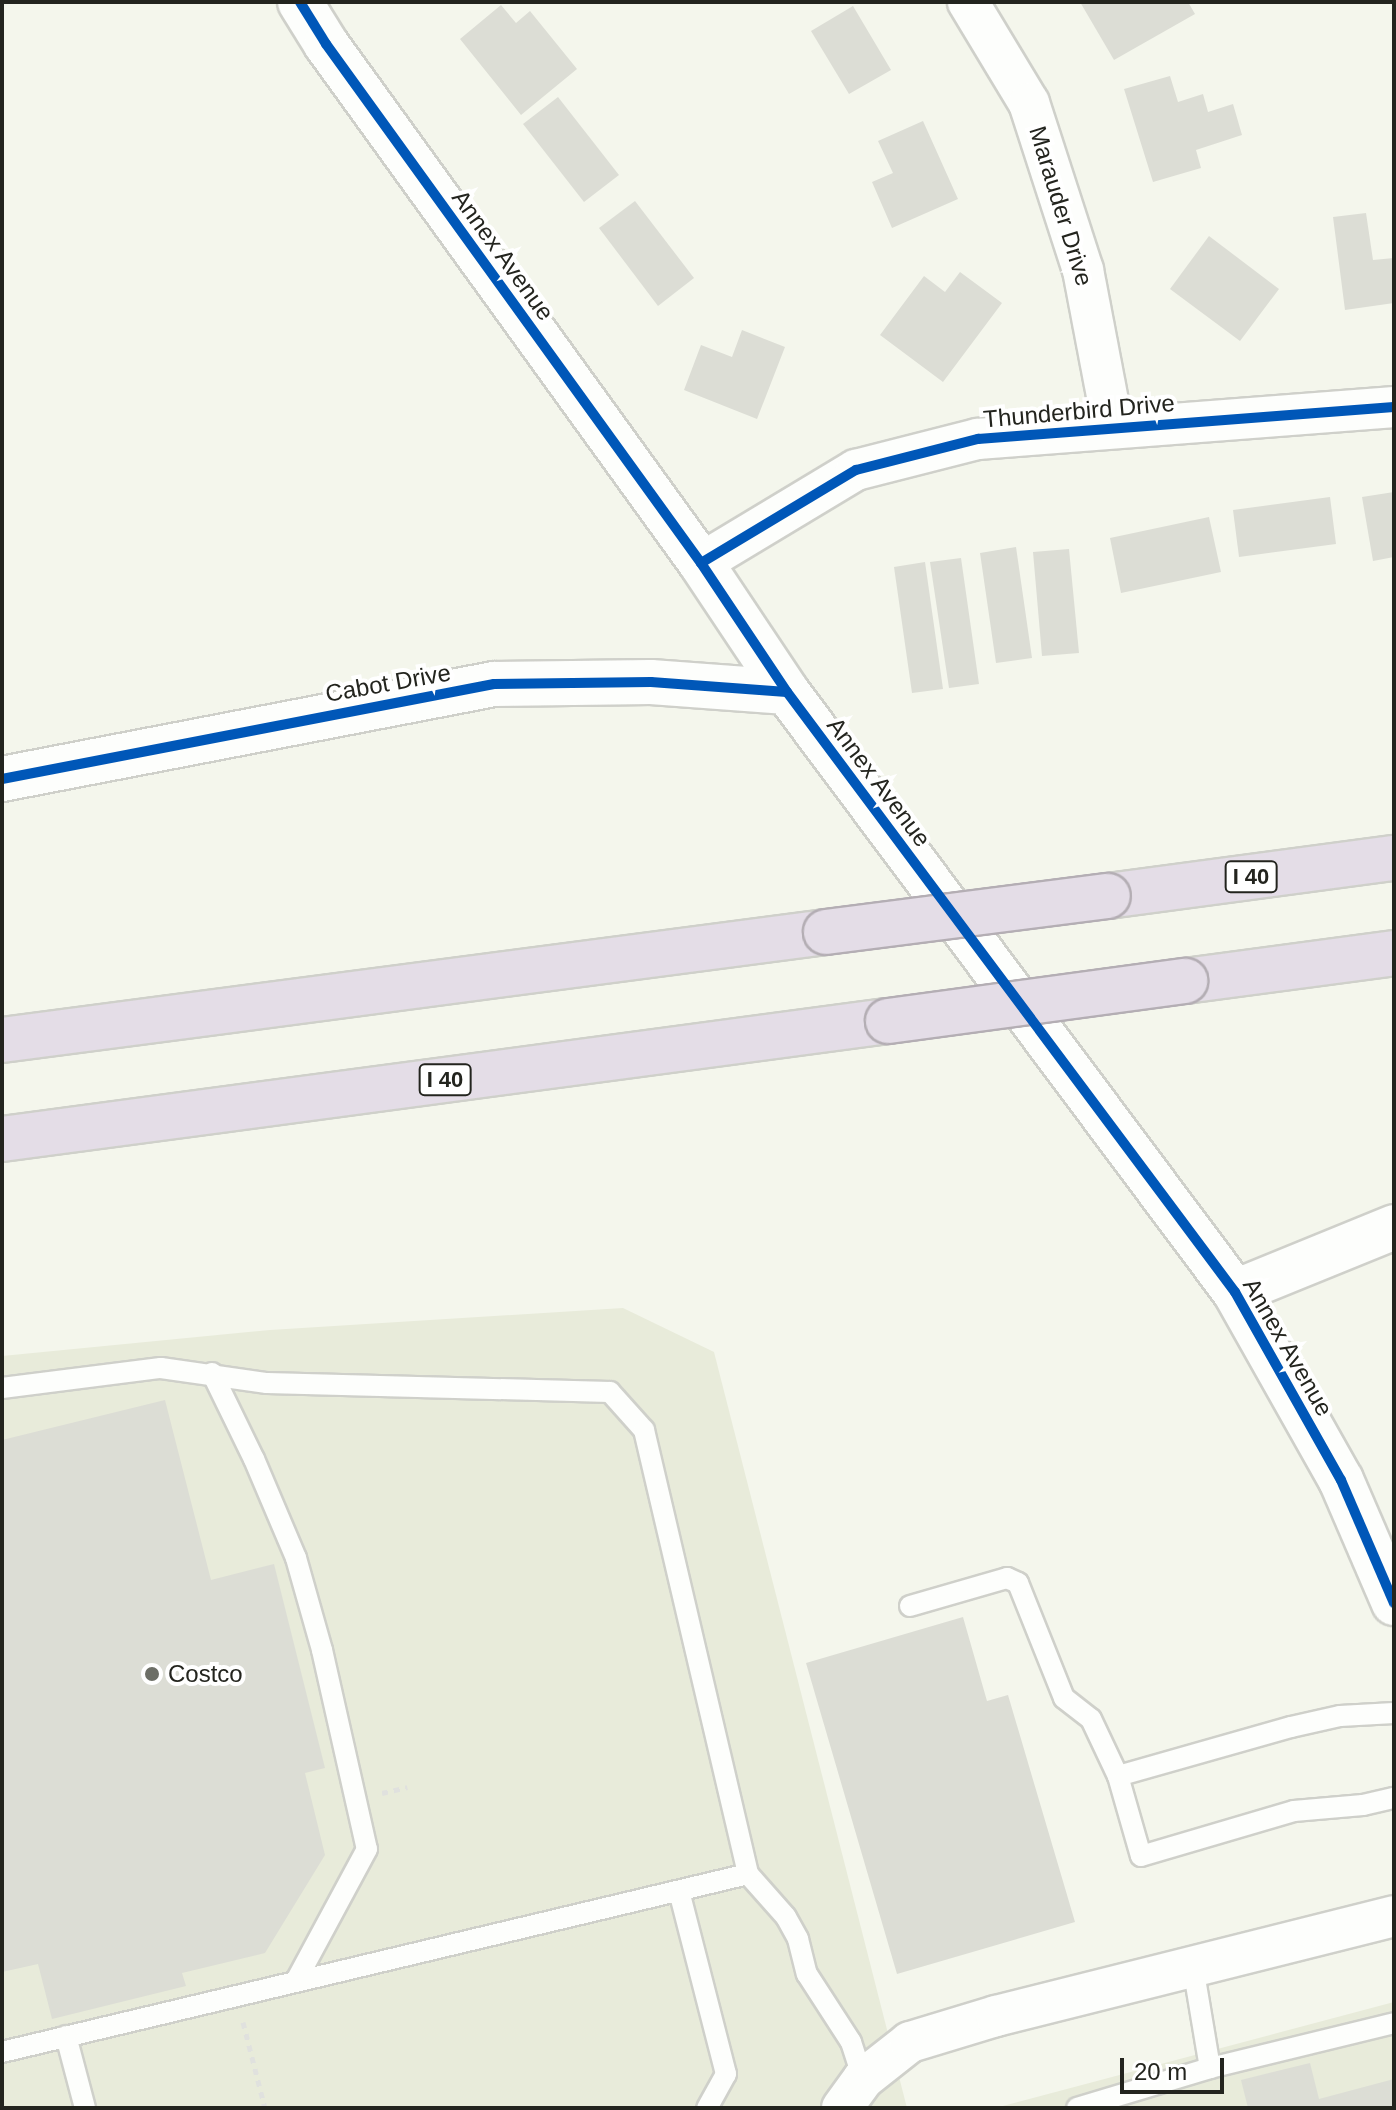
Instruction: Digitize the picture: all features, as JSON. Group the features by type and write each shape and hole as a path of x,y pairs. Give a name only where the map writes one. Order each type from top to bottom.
{"highway":[{"name":"I 40","path":"2,1040 1394,858"},
{"name":"I 40","path":"2,1139 1394,953"}],"street":[{"name":"Annex Avenue","path":"300,2 335,57 701,563 787,692 1235,1292 1341,1480 1394,1603"},
{"name":"Marauder Drive","path":"968,2 1029,103 1083,270 1113,427"},
{"name":"Thunderbird Drive","path":"701,563 856,470 978,439 1394,407"},
{"name":"Cabot Drive","path":"2,779 494,684 651,682 787,692"},
{"path":"1235,1292 1394,1227"},
{"path":"854,2096 910,2042 996,2016 1394,1916"}],"lane":[{"path":"2,1388 161,1368 267,1383 610,1392 644,1430 748,1874 786,1917 798,1939 807,1974 851,2042 854,2096"},
{"path":"212,1373 254,1459 296,1558 322,1650 367,1849 296,1981"},
{"path":"910,1606 1007,1578 1018,1583 1064,1698 1091,1719 1118,1776 1141,1856 1294,1811 1363,1805 1394,1798"},
{"path":"1118,1776 1291,1727 1340,1716 1394,1713"},
{"path":"2,2052 748,1874"},
{"path":"679,1891 726,2074 707,2108"},
{"path":"1193,1966 1210,2068"},
{"path":"1077,2108 1210,2068 1394,2023"},
{"path":"66,2036 85,2108"}],"path":[{"path":"251,2050 265,2108"}],"shaded area":[{"path":"623,1308 714,1352 907,2108 2,2108 2,1356 270,1330"},
{"path":"1394,2002 1394,2108 995,2108"}],"building":[{"path":"1080,2 1188,2 1195,14 1114,60"},
{"path":"501,5 516,23 530,11 577,69 521,115 460,39"},
{"path":"853,6 891,70 849,94 811,31"},
{"path":"1170,76 1178,102 1203,94 1208,112 1233,104 1242,135 1196,150 1201,168 1153,182 1124,89"},
{"path":"558,97 619,175 584,202 523,124"},
{"path":"923,121 958,199 892,228 872,182 893,173 878,141"},
{"path":"635,201 694,278 658,306 599,228"},
{"path":"1366,213 1373,260 1394,258 1394,303 1345,310 1333,217"},
{"path":"1209,236 1279,289 1240,341 1170,289"},
{"path":"960,272 1002,303 943,382 880,335 924,276 945,292"},
{"path":"742,330 785,347 757,419 684,390 701,345 732,357"},
{"path":"1394,492 1394,557 1373,561 1362,497"},
{"path":"1330,497 1336,544 1239,557 1233,510"},
{"path":"1209,517 1221,572 1121,593 1110,538"},
{"path":"1016,547 1032,658 996,663 980,553"},
{"path":"1069,549 1079,653 1042,656 1033,552"},
{"path":"961,558 979,684 949,688 930,562"},
{"path":"925,562 943,689 912,693 894,567"},
{"name":"Costco","path":"165,1400 211,1580 274,1564 325,1768 305,1773 325,1855 265,1953 182,1973 186,1986 52,2019 38,1964 2,1972 2,1440"},
{"path":"963,1617 987,1701 1008,1695 1075,1922 897,1974 806,1663"},
{"path":"1310,2063 1319,2099 1394,2079 1394,2108 1248,2108 1241,2080"}],"cycle path":[{"path":"300,2 326,44 701,563 787,692 1235,1292 1341,1480 1394,1603"},
{"path":"701,563 856,470 978,439 1394,407"},
{"path":"2,779 494,684 651,682 787,692"}],"place":[{"name":"Costco","path":"152,1674"}]}
